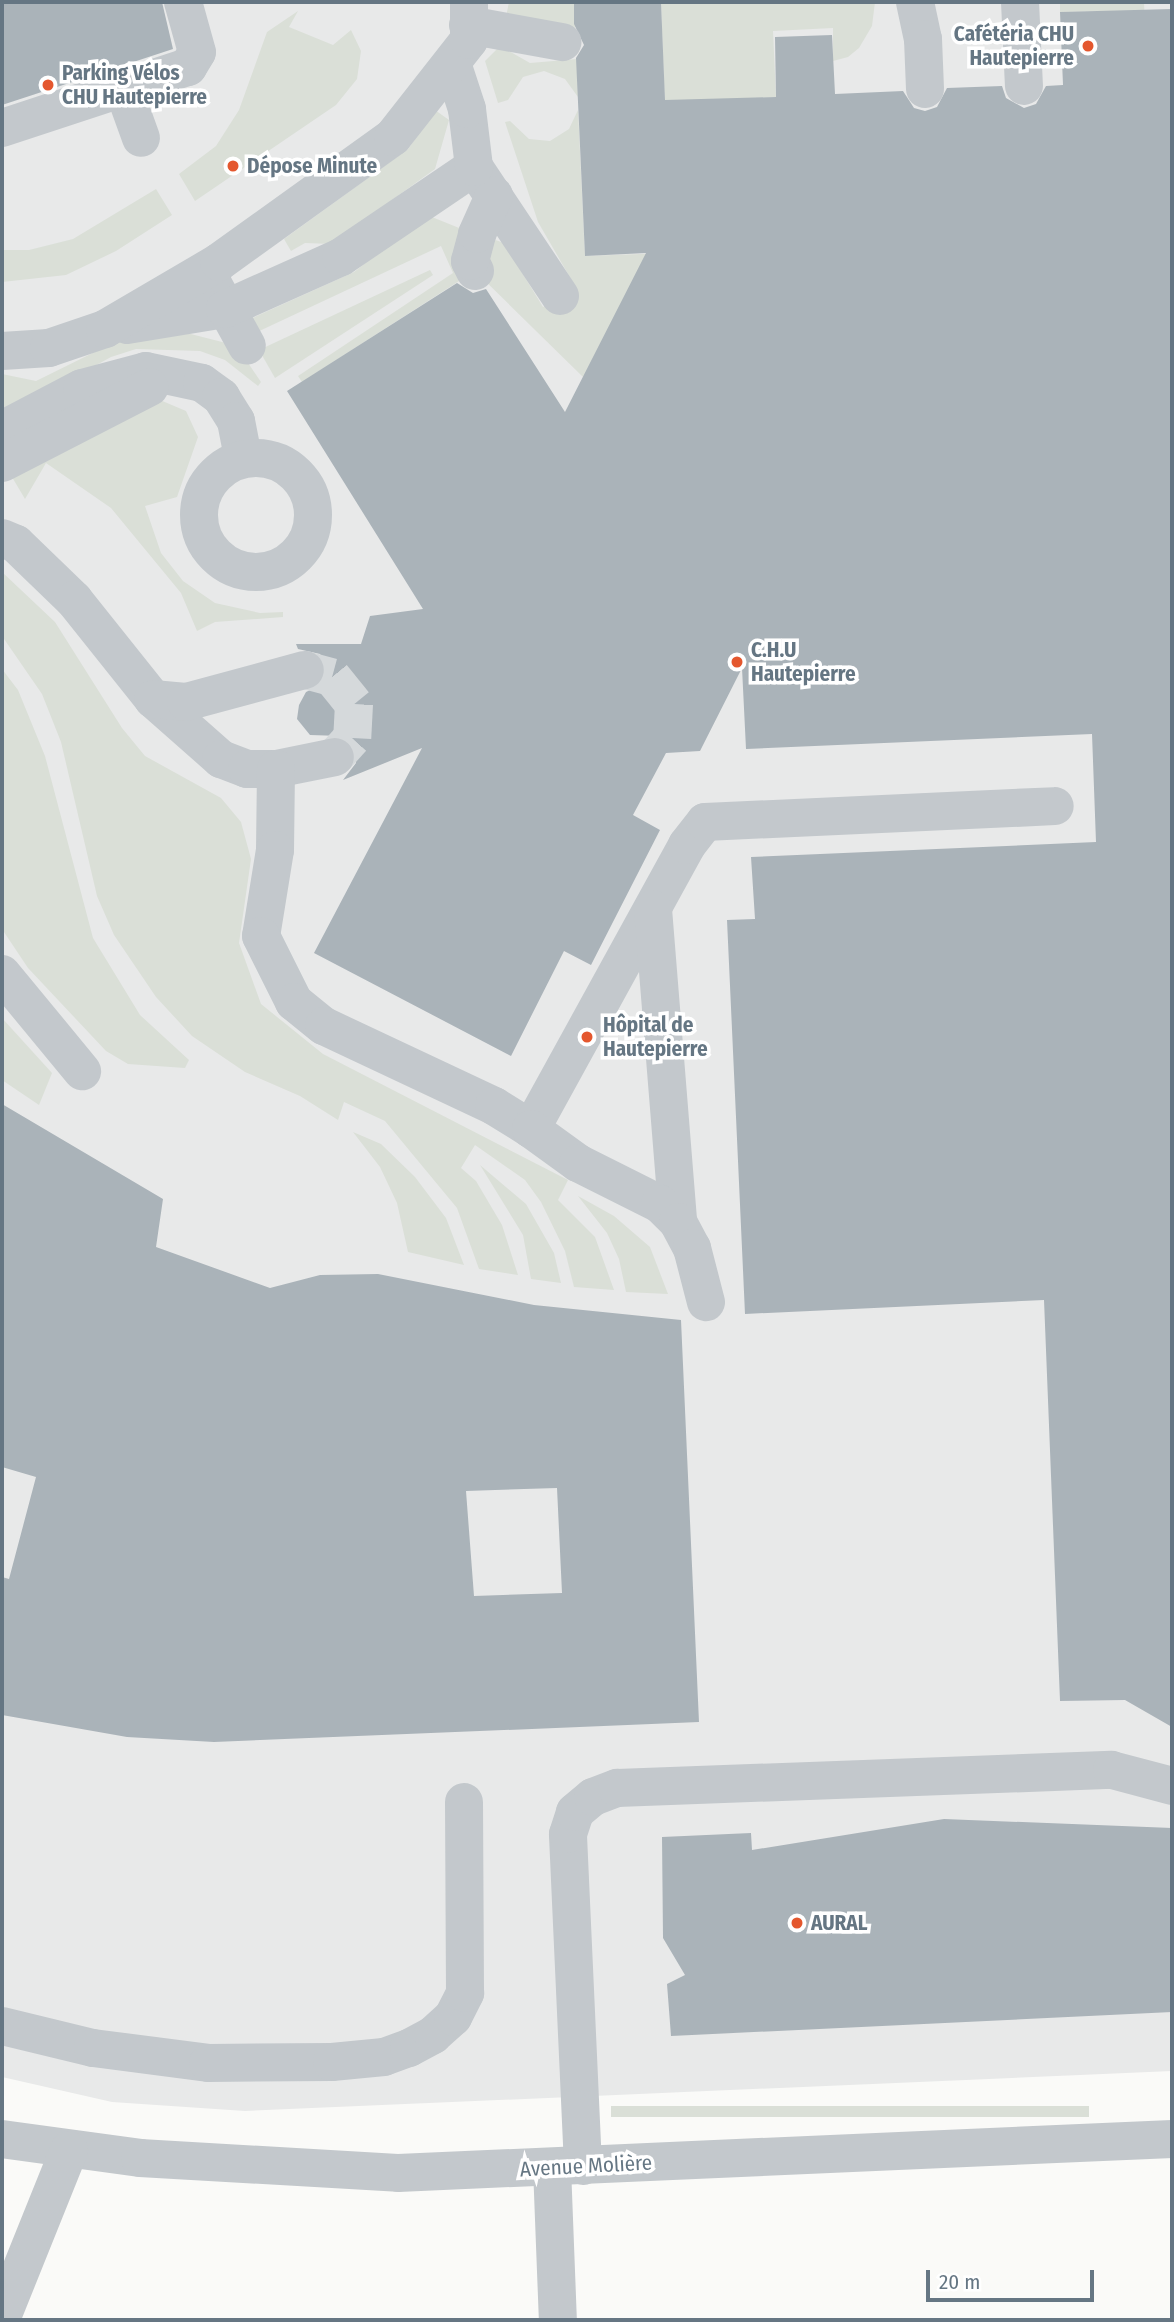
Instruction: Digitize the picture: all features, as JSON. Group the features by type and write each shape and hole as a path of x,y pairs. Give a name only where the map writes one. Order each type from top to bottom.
{"street":[{"path":"2,128 188,67 198,52 183,2"},
{"path":"915,2 923,39 925,89"},
{"path":"1020,2 1024,86"},
{"path":"105,329 393,137 469,40 468,13 562,42"},
{"path":"452,63 467,109 484,182 560,296"},
{"path":"123,88 141,138"},
{"path":"475,271 470,261 477,234 484,182"},
{"path":"2,351 49,348 105,329 225,309 341,257 484,182"},
{"path":"208,260 225,309 251,347"},
{"path":"2,430 114,376 146,372 178,376 202,383 221,397 236,421 243,458"},
{"path":"2,463 124,398 178,376"},
{"path":"2,538 16,544 74,600 153,699 221,759 247,769 276,769 335,757"},
{"path":"153,699 186,702 306,670"},
{"path":"276,769 275,850 261,936 294,1002 324,1026 494,1106 578,1163 660,1205 678,1222 692,1248 706,1302"},
{"path":"531,1129 687,845 705,822 1055,806"},
{"path":"653,909 678,1222"},
{"path":"2,974 82,1071"},
{"path":"558,2320 567,2166 568,1834 575,1812 593,1797 617,1788 1112,1770 1172,1786"},
{"path":"2,2026 93,2048 208,2063 332,2062 384,2057 410,2048 433,2035 453,2017 465,1993 464,1802"},
{"name":"Avenue Molière","path":"4,2146 329,2171 567,2166 1172,2139"},
{"path":"2,2317 69,2150"}],"shaded area":[{"name":"Hôpital de Hautepierre","path":"2,2 1172,2 1172,2071 245,2111 112,2102 2,2077"},
{"path":"509,2 574,2 575,30 506,17"},
{"path":"661,2 875,2 872,26 859,48 848,57 833,61 833,28 773,31 776,97 665,110"},
{"path":"1060,2 1144,2 1147,80 1112,11 1060,12"},
{"path":"298,11 289,27 333,45 351,30 361,51 357,79 336,105 195,201 179,174 216,146 239,110 267,32"},
{"path":"500,46 530,63 577,59 578,97 565,79 544,71 523,77 508,100 498,103 485,61"},
{"path":"435,110 449,120 435,169 331,244 305,243 291,251 284,239 408,149"},
{"path":"578,110 585,256 669,253 583,377 475,271 484,236 504,243 543,307 575,286 538,222 505,122 510,121 529,139 550,141 569,129"},
{"path":"156,189 172,215 116,251 66,275 2,282 2,250 29,250 73,239"},
{"path":"427,215 469,232 470,274 302,382 298,376 453,273 441,246 253,334 248,320 354,272"},
{"path":"430,270 433,275 275,378 259,350"},
{"path":"179,331 226,343 244,357 261,382 258,386 225,360 200,351 136,349 111,357 2,417 2,374 36,381 119,340"},
{"path":"160,400 186,411 198,437 177,497 145,506 161,553 183,581 215,603 260,613 283,612 283,617 215,622 197,631 181,593 111,508 46,463 25,499 9,472"},
{"path":"2,572 55,622 122,728 145,756 221,798 241,822 251,859 239,943 261,1004 323,1054 568,1180 558,1200 595,1237 614,1290 574,1287 565,1251 541,1202 525,1180 475,1145 461,1168 476,1181 502,1225 518,1275 479,1269 457,1208 385,1121 344,1102 338,1120 300,1096 245,1072 192,1036 156,997 114,935 97,896 61,742 42,694 2,636"},
{"path":"2,669 18,690 45,756 93,938 140,1015 189,1060 185,1068 128,1064 106,1051 28,968 2,929"},
{"path":"2,1018 52,1073 39,1105 2,1080"},
{"path":"353,1132 381,1144 415,1177 446,1218 464,1265 408,1252 397,1203 380,1167"},
{"path":"480,1165 526,1204 554,1253 561,1283 531,1279 523,1235"},
{"path":"578,1196 614,1216 650,1247 668,1294 626,1292 619,1259 607,1233"},
{"path":"611,2106 1089,2106 1089,2117 611,2117"}],"building":[{"name":"Parking Vélos CHU Hautepierre","path":"2,2 162,2 173,49 2,105"},
{"name":"C.H.U Hautepierre","path":"574,2 661,2 665,100 776,97 775,37 832,35 835,94 903,91 914,108 925,111 937,107 947,88 1002,86 1006,98 1024,108 1036,104 1046,86 1063,85 1060,12 1172,9 1172,1727 1125,1700 1060,1701 1044,1300 745,1314 727,920 755,919 751,857 1096,842 1092,734 746,749 742,668 700,751 666,753 633,815 660,830 591,965 564,951 511,1056 314,953 422,748 343,780 356,763 352,743 341,736 310,735 297,719 299,705 306,692 321,685 326,665 320,654 298,649 296,644 361,644 370,616 423,609 287,391 457,283 473,293 486,289 565,412 646,253 585,256 576,58 584,45 574,24"},
{"path":"2,1104 163,1199 156,1247 270,1288 320,1275 378,1274 534,1305 681,1320 699,1722 214,1742 127,1737 2,1715 2,1577 9,1579 36,1477 2,1467","holes":["557,1488 562,1593 474,1596 466,1491"]},
{"name":"AURAL","path":"944,1819 1172,1828 1172,2012 671,2036 667,1984 685,1975 663,1938 662,1837 751,1833 752,1850"}],"tunnel":[{"path":"305,670 332,677 354,704 352,738 335,757"}],"place":[{"name":"Cafétéria CHU Hautepierre","path":"1088,46"},
{"name":"Parking Vélos CHU Hautepierre","path":"48,85"},
{"name":"Dépose Minute","path":"233,166"},
{"name":"C.H.U Hautepierre","path":"737,662"},
{"name":"Hôpital de Hautepierre","path":"587,1037"},
{"name":"AURAL","path":"797,1923"}]}
